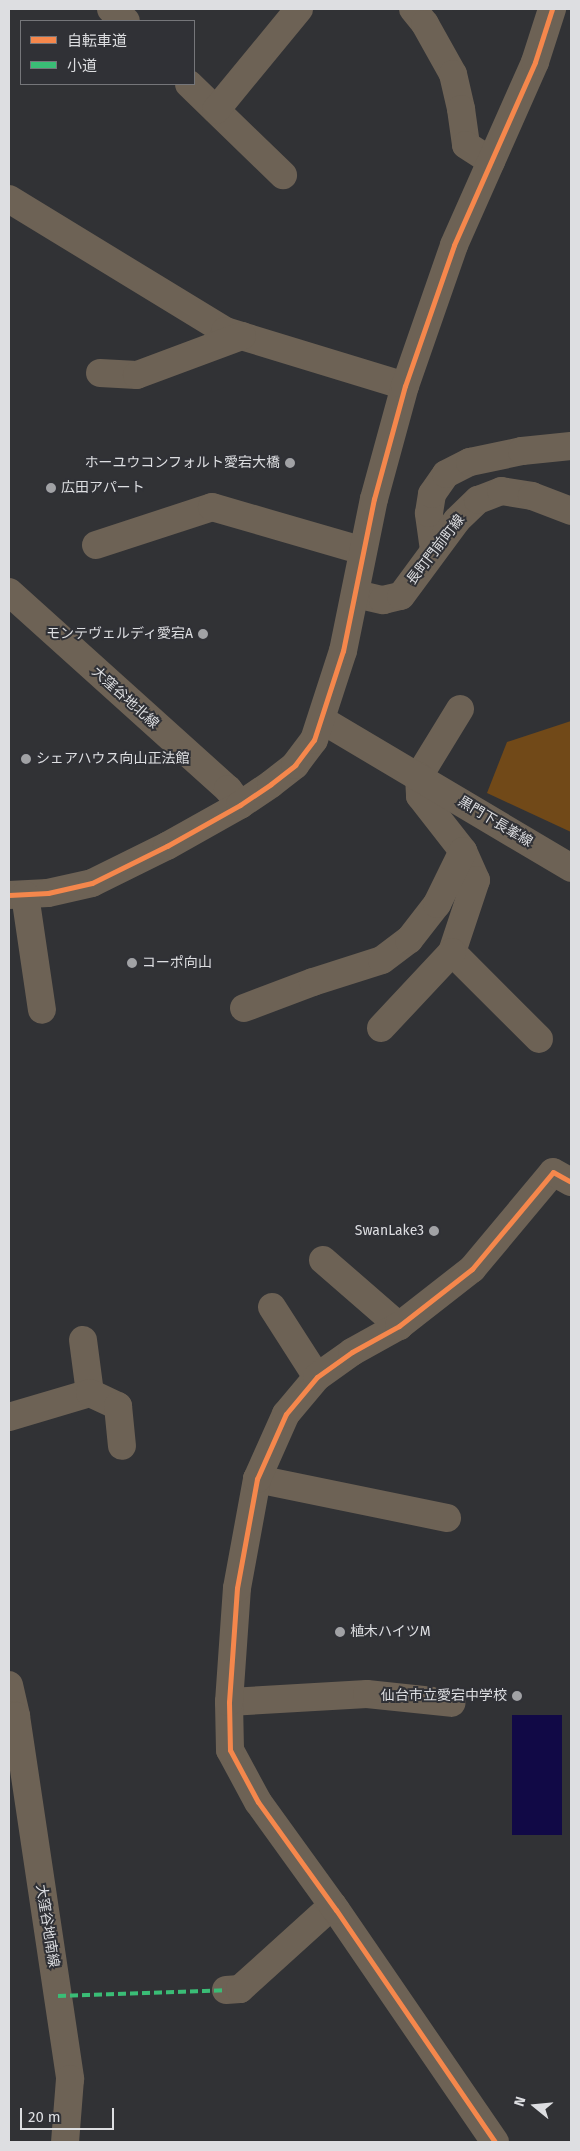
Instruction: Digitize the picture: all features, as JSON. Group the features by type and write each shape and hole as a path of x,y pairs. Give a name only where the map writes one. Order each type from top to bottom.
{"street":[{"path":"111,9 125,20"},
{"path":"216,110 299,9"},
{"path":"413,9 425,24 454,74 466,145 491,161"},
{"path":"42,1010 17,895 48,893 92,882 167,846 240,805 295,765 314,740 343,651 356,594 363,551 405,386 454,245 535,62 552,9"},
{"path":"190,85 283,174"},
{"path":"9,199 225,331 405,386"},
{"path":"100,373 137,375 242,336"},
{"path":"434,550 429,513 432,494 446,474 470,462 522,451 571,446"},
{"name":"長町門前町線","path":"356,594 384,600 401,596 457,520 478,500 501,491 532,496 571,511"},
{"path":"96,545 212,507 363,551"},
{"name":"大窪谷地北線","path":"9,592 228,789 240,805"},
{"path":"380,1028 452,952 476,880 463,852 420,796 419,776 460,709"},
{"name":"黒門下長峯線","path":"322,720 571,868"},
{"path":"244,1008 312,982 382,960 409,940 437,904 463,852"},
{"path":"452,952 540,1039"},
{"path":"495,2142 332,1905 258,1802 230,1750 229,1702 237,1588 257,1479 286,1414 317,1377 352,1352 398,1326 472,1269 553,1172 571,1182"},
{"path":"323,1260 398,1326"},
{"path":"272,1306 317,1377"},
{"path":"84,1340 90,1393"},
{"path":"9,1417 90,1393 118,1406 122,1446"},
{"path":"257,1479 447,1518"},
{"name":"大窪谷地南線","path":"9,1685 12,1716 70,2079 65,2142"},
{"path":"229,1702 367,1694 452,1703"},
{"path":"226,1990 240,1989 332,1905"}],"shaded area":[{"path":"571,721 571,832 487,793 507,742"},
{"path":"512,1715 562,1715 562,1835 512,1835"}],"marked path":[{"path":"58,1996 226,1990"}],"cycle path":[{"path":"9,895 48,893 92,883 167,846 240,805 271,784 295,765 314,740 343,651 374,499 405,386 454,245 535,62 552,9"},
{"path":"495,2142 336,1910 258,1802 230,1750 229,1702 237,1588 257,1479 286,1414 317,1377 352,1352 399,1326 472,1269 553,1172 571,1182"}],"place":[{"name":"ホーユウコンフォルト愛宕大橋","path":"290,463"},
{"name":"広田アパート","path":"51,488"},
{"name":"モンテヴェルディ愛宕A","path":"203,634"},
{"name":"シェアハウス向山正法館","path":"26,759"},
{"name":"コーポ向山","path":"132,963"},
{"name":"SwanLake3","path":"434,1231"},
{"name":"植木ハイツM","path":"340,1632"},
{"name":"仙台市立愛宕中学校","path":"517,1696"}]}
